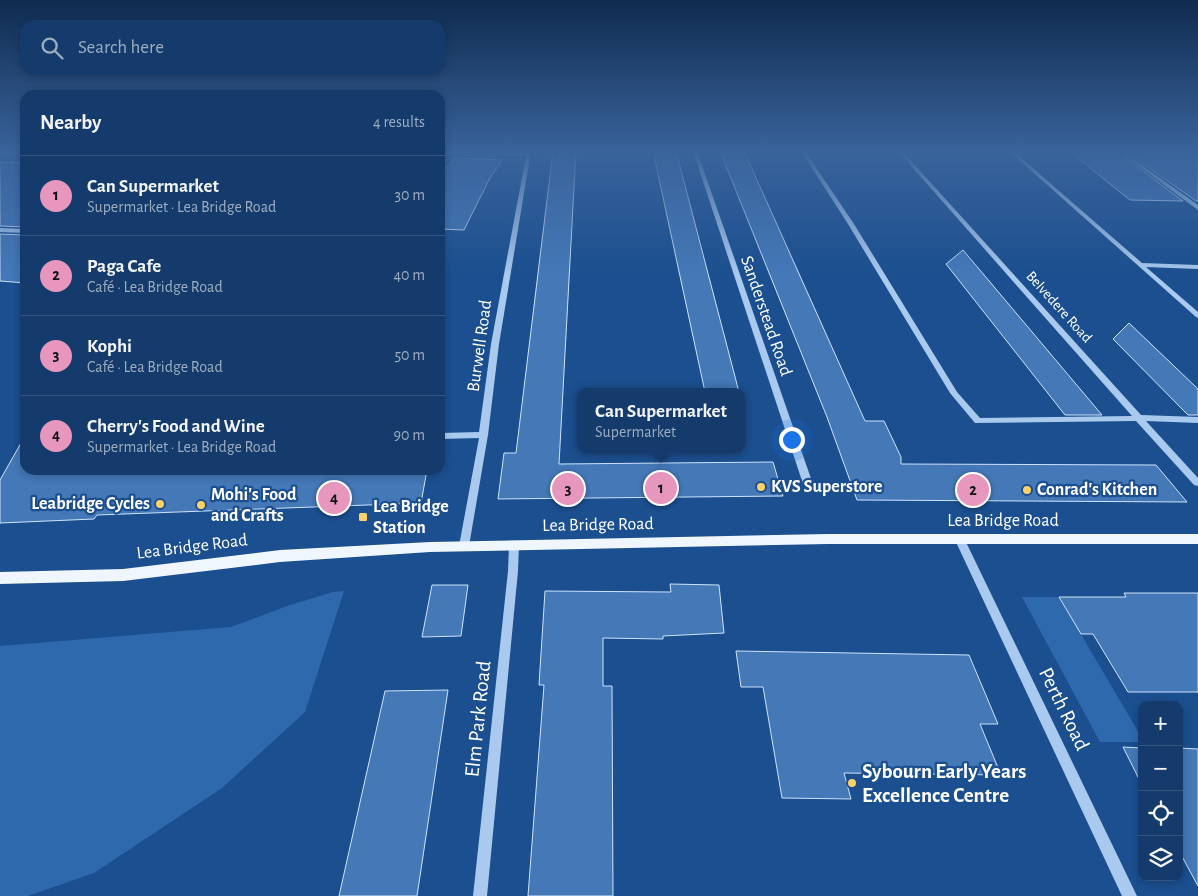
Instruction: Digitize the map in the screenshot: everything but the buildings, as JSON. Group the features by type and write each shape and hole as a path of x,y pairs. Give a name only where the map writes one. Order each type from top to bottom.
{"main road":[{"name":"Lea Bridge Road","path":"0,578 123,574 280,556 464,546 828,539 1198,539"}],"street":[{"name":"Burwell Road","path":"464,546 484,435 495,344 522,193"},
{"name":"Sanderstead Road","path":"709,193 810,490"},
{"path":"831,193 954,393 978,421 1140,418 1198,420"},
{"name":"Belvedere Road","path":"938,193 1197,483"},
{"path":"1058,193 1198,316"},
{"path":"1178,193 1198,208"},
{"path":"0,230 20,231"},
{"path":"1140,265 1198,267"},
{"path":"445,436 484,435"},
{"name":"Perth Road","path":"960,540 1130,896"},
{"name":"Elm Park Road","path":"480,896 513,572 514,545"}],"shaded area":[{"path":"344,591 305,712 222,788 94,873 28,896 0,896 0,646 231,627 287,606 333,592"},
{"path":"1022,597 1059,597 1138,731 1138,742 1100,742"}],"place":[{"name":"KVS Superstore","path":"761,487"},
{"name":"Can Supermarket","path":"661,488"},
{"name":"Kophi","path":"568,489"},
{"name":"Paga Cafe","path":"973,490"},
{"name":"Conrad's Kitchen","path":"1027,490"},
{"name":"Cherry's Food and Wine","path":"334,498"},
{"name":"Leabridge Cycles","path":"160,504"},
{"name":"Mohi's Food and Crafts","path":"201,505"},
{"name":"Lea Bridge Station","path":"363,517"},
{"name":"Sybourn Early Years Excellence Centre","path":"852,783"}]}
